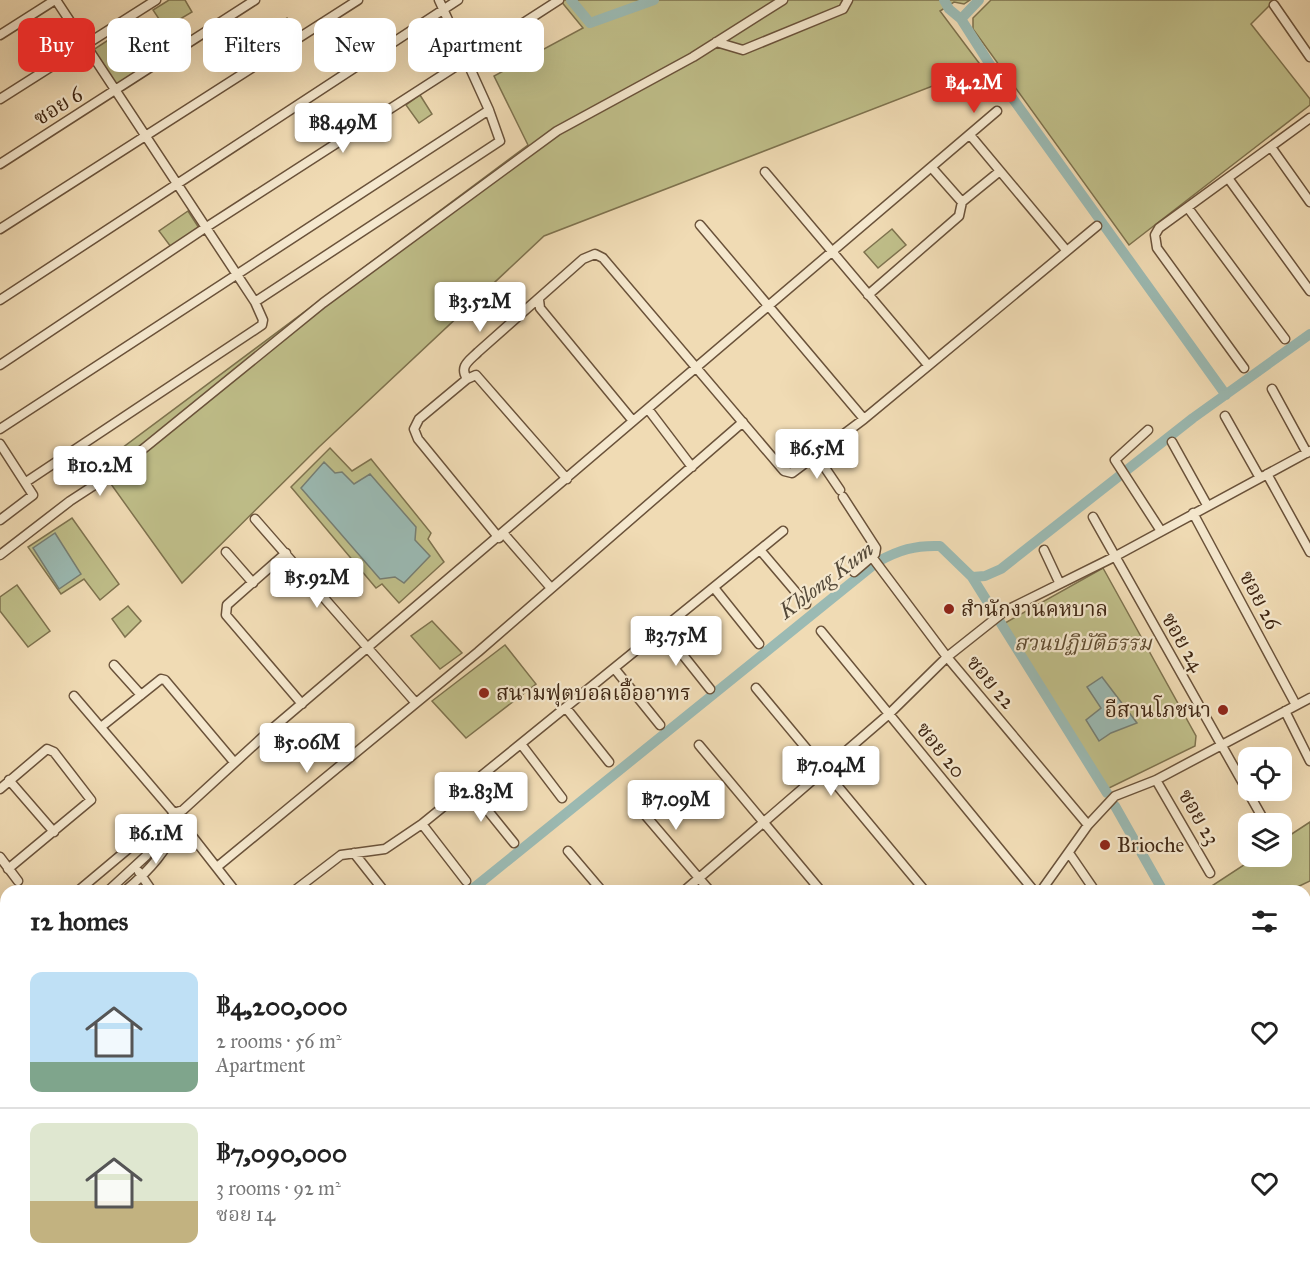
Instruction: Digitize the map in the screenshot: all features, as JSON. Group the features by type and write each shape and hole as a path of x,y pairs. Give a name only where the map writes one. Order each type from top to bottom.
{"street":[{"path":"0,35 56,0 67,18"},
{"path":"95,40 156,0"},
{"name":"ซอย 6","path":"0,164 255,0"},
{"path":"0,229 146,138 357,0"},
{"path":"439,0 447,18"},
{"path":"0,300 458,0"},
{"path":"530,18 559,0"},
{"path":"0,555 70,501 116,471 323,303 557,131 716,42 783,0"},
{"path":"716,42 743,50 843,9 848,0"},
{"path":"1274,5 1310,57"},
{"path":"26,482 262,325 262,316 255,302 95,61"},
{"path":"0,99 43,72"},
{"path":"0,365 445,72"},
{"path":"255,302 496,146 500,141 472,72"},
{"path":"0,429 489,110"},
{"path":"115,885 154,846 178,811 997,111"},
{"path":"1244,368 1155,242 1160,228 1310,118"},
{"path":"970,135 1066,250"},
{"path":"1271,147 1310,202"},
{"path":"932,168 962,202"},
{"path":"868,295 953,223 959,216 962,202 1000,171"},
{"path":"765,172 831,253 928,365"},
{"path":"1228,178 1310,291"},
{"path":"1188,208 1285,339"},
{"path":"700,225 864,419"},
{"path":"467,379 463,372 464,366 583,259 595,254 603,258 784,471 792,473 864,419 1097,226"},
{"path":"539,300 540,308 633,421"},
{"path":"551,588 501,536 418,439 414,429 419,419 467,379 472,376 480,377 567,479"},
{"path":"691,885 889,714 947,657 1005,610 1114,557 1308,452 1272,389"},
{"path":"648,409 692,467"},
{"path":"1225,416 1310,552"},
{"path":"217,867 551,588 743,422"},
{"path":"1148,430 1115,458 1161,531"},
{"path":"1172,442 1207,505"},
{"path":"0,444 26,482 33,497 0,520"},
{"path":"817,456 876,548 874,560 854,572"},
{"name":"ซอย 26","path":"1193,513 1296,705"},
{"name":"ซอย 24","path":"1093,516 1260,813"},
{"path":"255,519 415,702"},
{"path":"302,885 334,859 354,853 385,849 422,824 715,589 783,531"},
{"path":"1044,550 1059,582"},
{"path":"760,551 806,604"},
{"path":"226,552 253,583"},
{"path":"286,553 227,605 226,615 302,704"},
{"name":"ซอย 22","path":"874,560 947,657 1088,825"},
{"path":"715,589 759,644"},
{"path":"663,630 710,689"},
{"name":"ซอย 20","path":"821,631 1029,885"},
{"path":"114,665 141,694"},
{"path":"614,669 660,725"},
{"path":"100,727 160,679 165,680 234,762"},
{"path":"756,688 920,885"},
{"path":"74,696 178,811 180,821 231,885"},
{"path":"1045,885 1088,825 1114,796 1156,780 1310,698"},
{"path":"566,708 609,762"},
{"path":"1285,711 1310,761"},
{"path":"521,744 562,798"},
{"path":"699,744 816,885"},
{"path":"0,789 47,749 54,752 91,800 8,869"},
{"path":"9,780 54,832"},
{"name":"ซอย 23","path":"1156,780 1210,873"},
{"path":"468,786 514,843"},
{"path":"634,802 705,885"},
{"path":"132,885 162,854 180,821"},
{"path":"422,824 466,881"},
{"path":"85,885 134,844"},
{"path":"568,852 597,885"},
{"path":"354,853 379,885"},
{"path":"1069,853 1091,885"},
{"path":"0,857 18,881"},
{"path":"136,866 148,885"}],"green space":[{"path":"169,0 185,0 192,12 182,18 158,18 153,10"},
{"path":"560,0 970,0 964,4 954,2 940,11 982,67 544,236 319,447 182,583 98,466 528,145 494,76 501,72 544,72 544,49 583,28"},
{"path":"991,0 1275,0 1251,24 1310,99 1310,105 1129,245 973,29 973,18"},
{"path":"107,41 107,72 95,53 95,49"},
{"path":"107,72 141,72 117,87"},
{"path":"420,95 432,114 419,123 406,105"},
{"path":"188,211 199,228 171,247 159,231"},
{"path":"892,229 906,245 878,268 864,252"},
{"path":"330,448 352,471 371,459 431,533 428,539 444,562 399,603 382,584 376,588 291,487"},
{"path":"72,518 119,584 100,600 84,579 61,594 28,547"},
{"name":"สวนปฏิบัติธรรม","path":"1103,568 1196,736 1195,746 1107,789 1005,623"},
{"path":"17,585 50,631 28,647 0,611 0,597"},
{"path":"128,606 141,621 125,637 112,619"},
{"path":"432,621 462,653 440,669 411,636"},
{"name":"สนามฟุตบอลเอื้ออาทร","path":"505,645 536,684 466,738 432,701"},
{"path":"1310,822 1310,881 1302,885 1213,885 1241,867 1292,867 1292,834"}],"water":[{"path":"324,462 335,473 342,472 354,484 370,474 416,527 415,540 430,556 404,583 395,577 380,579 301,488"},
{"path":"55,533 81,574 59,589 33,548"},
{"path":"1102,677 1137,723 1111,733 1099,741 1086,720 1101,708 1087,687"}],"waterway":[{"path":"571,0 590,23 654,0"},
{"path":"944,0 949,9 961,19 979,0"},
{"path":"961,19 1003,85 1226,395"},
{"name":"Khlong Kum","path":"477,885 877,562 907,549 940,546 972,577 985,576 1001,569 1193,418 1310,334"},
{"path":"972,577 1107,793"},
{"path":"1115,806 1160,885"}],"place":[{"name":"สำนักงานคหบาล","path":"949,609"},
{"name":"สนามฟุตบอลเอื้ออาทร","path":"484,693"},
{"name":"อีสานโภชนา","path":"1223,710"},
{"name":"Brioche","path":"1105,845"}]}
